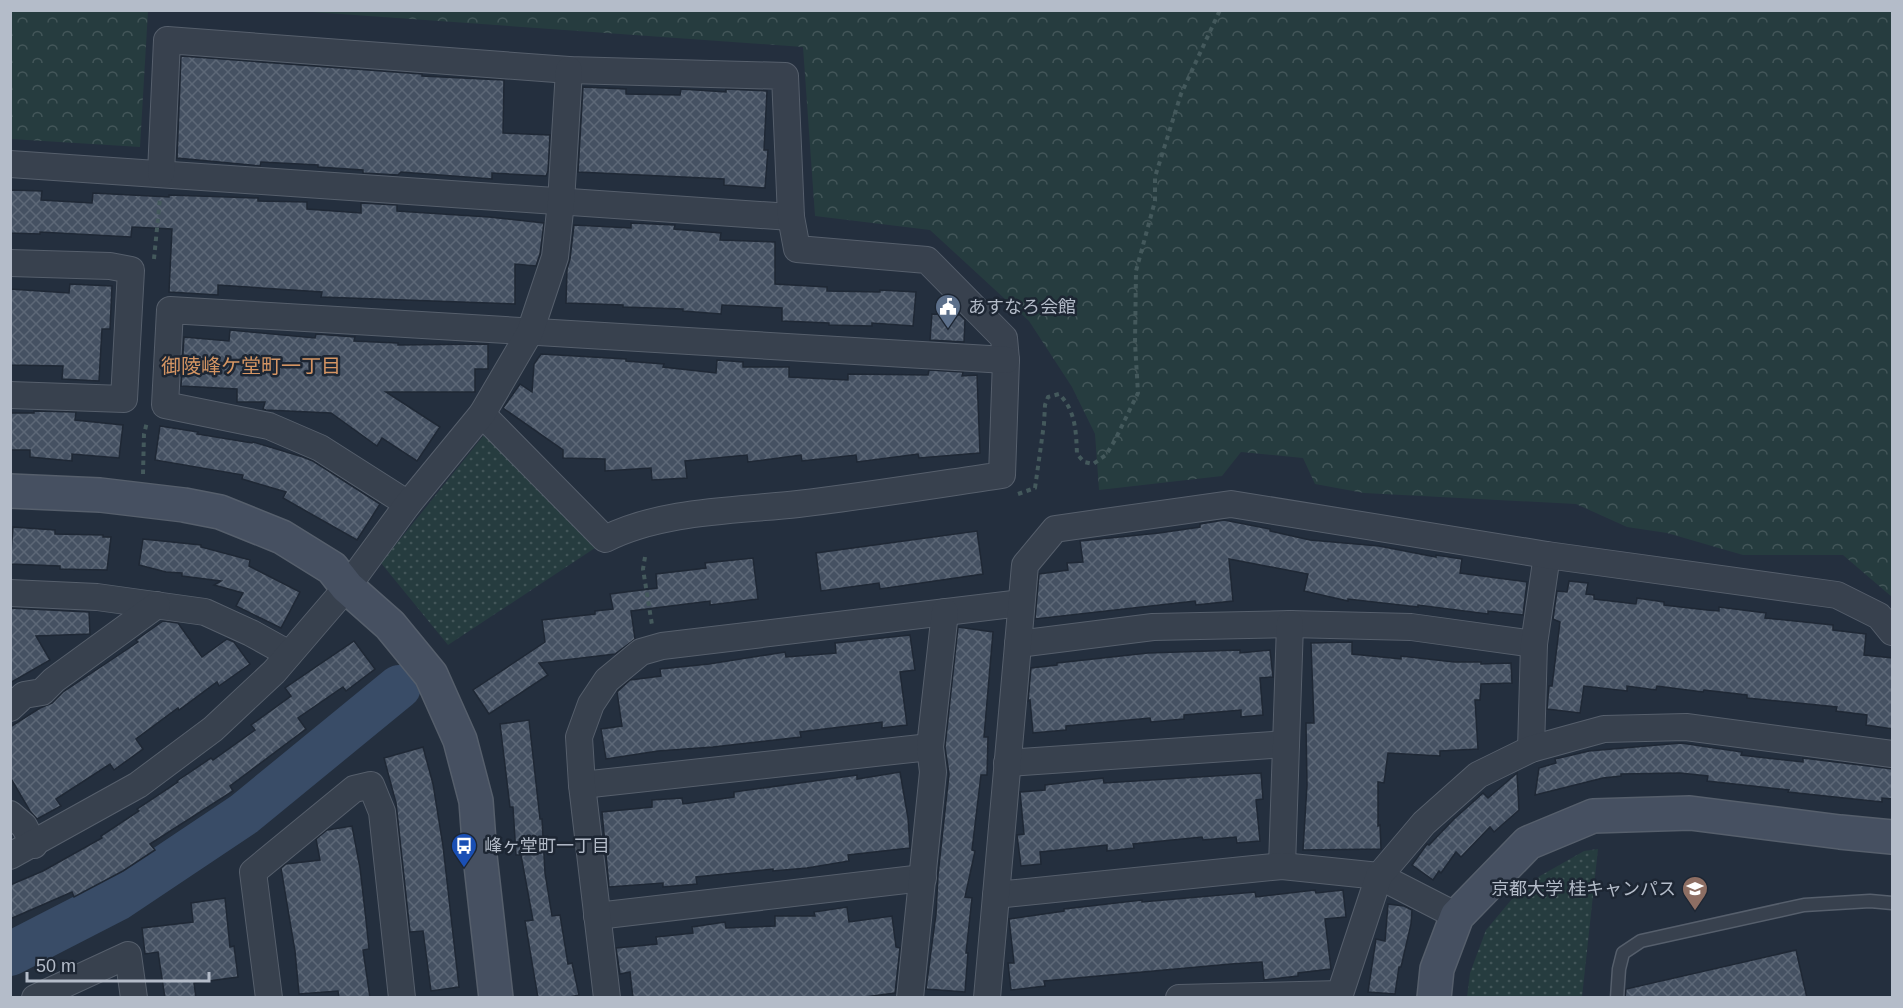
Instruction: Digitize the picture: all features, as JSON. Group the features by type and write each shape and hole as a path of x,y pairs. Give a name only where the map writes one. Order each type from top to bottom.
{"street":[{"path":"161,173 167,40 569,70 785,76 790,217 797,249 927,260 1004,338 1006,360 1002,475 801,503 675,517 618,533 605,539 482,414"},
{"path":"10,856 34,845 138,785 204,736 274,672 347,587 408,504 482,414 530,332 555,257 561,202 569,70"},
{"path":"10,164 790,217"},
{"path":"10,263 111,266 131,270 124,399 10,395"},
{"path":"408,504 320,448 269,426 165,405 170,310 1006,360"},
{"path":"10,491 100,495 184,505 219,512 282,537 332,568 347,587 390,625 430,675 460,740 476,801 496,998"},
{"path":"987,998 1025,565 1055,529 1231,504 1547,555 1837,595 1879,616 1893,632"},
{"path":"1531,748 1534,644 1547,555"},
{"path":"10,593 98,597 205,612 289,654"},
{"path":"607,998 582,785 579,737 591,704 607,680 641,652 662,646 1021,603"},
{"path":"10,708 24,695 42,692 54,680 158,605"},
{"path":"910,998 933,772 930,747 945,612"},
{"path":"1018,644 1153,627 1290,624 1411,627 1534,644"},
{"path":"1282,866 1290,624"},
{"path":"1179,998 1340,994 1379,876 1424,823 1478,775 1531,748 1604,729 1686,727 1893,754"},
{"path":"1007,763 1286,744"},
{"path":"582,785 930,747"},
{"path":"269,998 253,872 354,789 371,785 382,813 402,998"},
{"path":"1434,998 1437,969 1457,915 1528,843 1593,816 1690,813 1893,837"},
{"path":"10,814 24,826 34,845"},
{"path":"996,895 1282,866 1379,876 1457,915"},
{"path":"597,915 923,878"},
{"path":"35,998 128,955 134,998"}],"lane":[{"path":"1617,998 1619,969 1623,954 1641,941 1804,904 1870,901 1893,903"}],"path":[{"path":"1012,495 1035,488 1045,405 1048,397 1059,394 1065,400 1075,420 1077,454 1084,462 1093,464 1106,455 1138,393 1135,343 1136,271 1155,201 1155,177 1181,94 1220,10"},
{"path":"645,557 643,569 655,648"}],"green space":[{"path":"10,11 148,11 140,147 11,139"},
{"path":"298,11 1892,11 1892,597 1843,555 1743,555 1667,533 1627,527 1576,504 1364,493 1315,484 1303,458 1241,452 1222,476 1099,490 1095,434 1072,387 1029,321 930,230 815,216 803,47"},
{"path":"484,435 598,546 448,645 381,563"},
{"path":"1598,849 1582,997 1467,997 1470,973 1486,930 1512,899 1540,876 1584,851"}],"building":[{"path":"181,56 422,74 422,76 504,80 503,133 550,135 548,171 546,176 492,173 492,179 401,172 398,175 363,173 363,170 318,167 318,165 261,162 260,166 177,158"},
{"path":"583,87 626,89 626,94 680,95 681,89 726,92 726,89 767,91 764,150 768,150 765,188 724,185 724,179 578,172"},
{"path":"10,190 42,191 41,200 92,203 93,193 258,198 258,201 307,202 307,209 361,213 361,203 397,205 397,211 544,223 536,266 515,264 515,304 321,297 322,292 218,285 218,295 169,292 172,229 132,227 131,237 40,232 40,234 10,233"},
{"path":"631,223 675,225 674,229 721,233 720,240 775,242 775,284 827,287 827,291 916,292 913,326 872,323 872,326 829,325 829,323 782,321 782,308 722,305 721,314 683,311 683,309 566,303 567,269 574,225 631,228"},
{"path":"70,284 112,286 110,329 102,329 99,381 62,379 63,366 10,365 10,289 69,293"},
{"name":"あすなろ会館","path":"932,314 960,315 965,320 964,342 930,340"},
{"path":"230,330 315,338 316,334 355,337 354,341 398,343 398,345 488,344 488,369 475,369 475,392 386,392 440,427 417,461 382,438 377,446 331,413 266,410 263,409 265,402 237,402 237,389 181,386 184,337 229,341"},
{"path":"541,354 626,359 626,361 664,364 663,367 716,373 717,360 743,362 743,367 789,367 789,377 848,380 848,374 928,375 929,370 963,372 962,376 977,375 980,453 919,458 918,454 857,462 856,455 802,461 801,455 748,462 747,455 685,461 687,478 652,480 651,468 605,471 605,459 563,458 563,450 503,408 520,384 532,392 534,364"},
{"path":"34,411 76,412 75,420 123,425 119,458 72,454 72,461 30,457 30,450 10,450 10,413 34,413"},
{"path":"160,426 253,442 303,457 380,504 357,540 283,498 286,492 242,479 243,475 155,460"},
{"path":"1224,520 1310,540 1379,546 1436,557 1436,555 1462,559 1460,573 1527,582 1523,615 1488,611 1488,614 1348,599 1348,601 1304,591 1308,574 1229,559 1233,601 1196,605 1195,601 1035,619 1039,574 1068,570 1067,563 1083,562 1080,541 1159,533 1200,527 1200,524"},
{"path":"13,527 55,530 55,534 111,537 107,570 60,569 60,566 10,564"},
{"path":"977,531 983,574 880,589 879,583 821,591 816,553"},
{"path":"143,539 201,545 201,547 250,560 249,566 300,592 281,628 236,606 243,593 214,585 221,581 182,576 182,573 166,572 139,565"},
{"path":"753,558 758,599 710,605 710,601 631,611 635,639 615,654 539,663 548,675 489,714 473,690 545,642 542,620 595,614 595,611 613,609 610,594 657,588 656,574 706,568 705,563"},
{"path":"1569,581 1588,583 1586,594 1594,595 1594,599 1636,604 1637,598 1664,602 1664,605 1707,610 1719,611 1719,607 1766,613 1765,618 1833,625 1833,630 1866,634 1864,655 1893,658 1893,729 1866,725 1867,715 1836,711 1837,707 1657,686 1656,690 1627,686 1627,691 1584,686 1580,713 1547,709 1560,622 1553,619 1557,591 1567,592"},
{"path":"10,608 89,612 90,634 36,636 50,660 10,683"},
{"path":"163,621 178,623 202,657 227,639 234,642 250,664 219,686 217,682 179,710 178,708 136,739 143,749 114,770 110,764 56,799 61,806 37,819 10,777 10,727 52,703 63,692 138,642 136,640"},
{"path":"958,627 993,632 984,737 988,737 987,775 981,775 972,850 975,851 965,897 972,898 966,953 968,953 965,992 926,989 936,914 949,774 945,747"},
{"path":"910,635 915,670 900,672 907,725 882,728 882,722 800,732 801,737 658,751 606,759 601,729 622,726 617,692 630,680 661,676 660,669 785,652 786,657 836,653 835,643"},
{"path":"354,641 375,669 346,691 343,687 298,718 306,729 230,786 233,791 150,844 155,850 123,871 74,897 72,892 10,919 10,885 43,871 102,838 101,836 139,811 137,809 211,758 213,760 255,730 251,725 291,696 285,688"},
{"path":"1352,642 1352,654 1401,659 1401,656 1454,662 1481,662 1481,664 1511,663 1512,683 1481,684 1480,700 1475,700 1478,749 1440,751 1440,756 1388,753 1384,783 1378,782 1378,826 1380,825 1381,849 1303,850 1307,785 1306,723 1314,723 1311,643"},
{"path":"1240,650 1240,653 1270,650 1273,677 1260,678 1263,715 1241,717 1241,710 1184,715 1184,719 1151,722 1150,718 1066,726 1066,730 1033,733 1030,700 1028,701 1031,668 1148,653"},
{"path":"529,720 540,819 542,819 545,873 552,916 560,915 568,964 572,963 579,995 565,998 538,998 525,921 533,920 521,855 516,855 513,807 510,807 500,724"},
{"path":"1681,743 1742,752 1741,755 1803,762 1803,758 1893,769 1893,799 1882,798 1882,802 1788,792 1789,790 1707,781 1708,776 1680,773 1621,774 1621,776 1603,778 1535,795 1539,768 1556,763 1555,759 1589,751"},
{"path":"423,747 433,784 443,846 459,987 431,991 423,931 410,932 396,803 384,758"},
{"path":"900,772 908,818 910,848 848,855 849,861 807,868 696,877 697,884 663,887 663,883 609,887 602,812 652,807 652,800 682,798 683,804 734,797 734,792 857,775 857,779"},
{"path":"1261,773 1263,799 1256,800 1260,841 1237,843 1236,837 1203,840 1202,837 1133,844 1134,848 1107,851 1107,845 1040,852 1041,864 1021,866 1017,835 1024,834 1020,792 1045,790 1045,785 1103,778 1104,783"},
{"path":"1517,773 1519,810 1494,832 1490,827 1461,857 1456,852 1433,880 1412,865 1427,844 1429,845 1483,793 1488,798"},
{"path":"352,826 366,920 369,949 363,950 370,998 339,998 338,991 299,994 295,951 281,868 286,864 320,860 316,839 327,830"},
{"path":"1315,890 1316,893 1343,890 1346,917 1325,919 1331,969 1264,980 1262,962 1231,964 1044,981 1045,986 1011,990 1008,963 1014,963 1009,919 1064,911 1064,909 1142,900 1142,902 1255,892 1256,897"},
{"path":"225,898 230,947 234,946 238,977 194,983 196,998 165,998 158,952 145,954 142,928 193,922 191,903"},
{"path":"1388,904 1404,906 1412,910 1395,994 1368,992 1376,939 1385,941"},
{"path":"847,907 849,922 892,916 896,947 900,948 895,993 857,998 633,998 630,972 620,974 616,948 657,944 656,937 693,933 692,927 725,922 726,928 775,926 775,916 815,916 814,912"},
{"path":"1796,950 1807,998 1625,998 1626,989"}],"waterway":[{"path":"10,954 117,899 244,814 399,687"}],"place":[{"name":"あすなろ会館","path":"948,330"},
{"name":"峰ヶ堂町一丁目","path":"464,869"},
{"name":"京都大学 桂キャンパス","path":"1695,912"}],"district":[{"name":"御陵峰ケ堂町一丁目","path":"251,366"}]}
